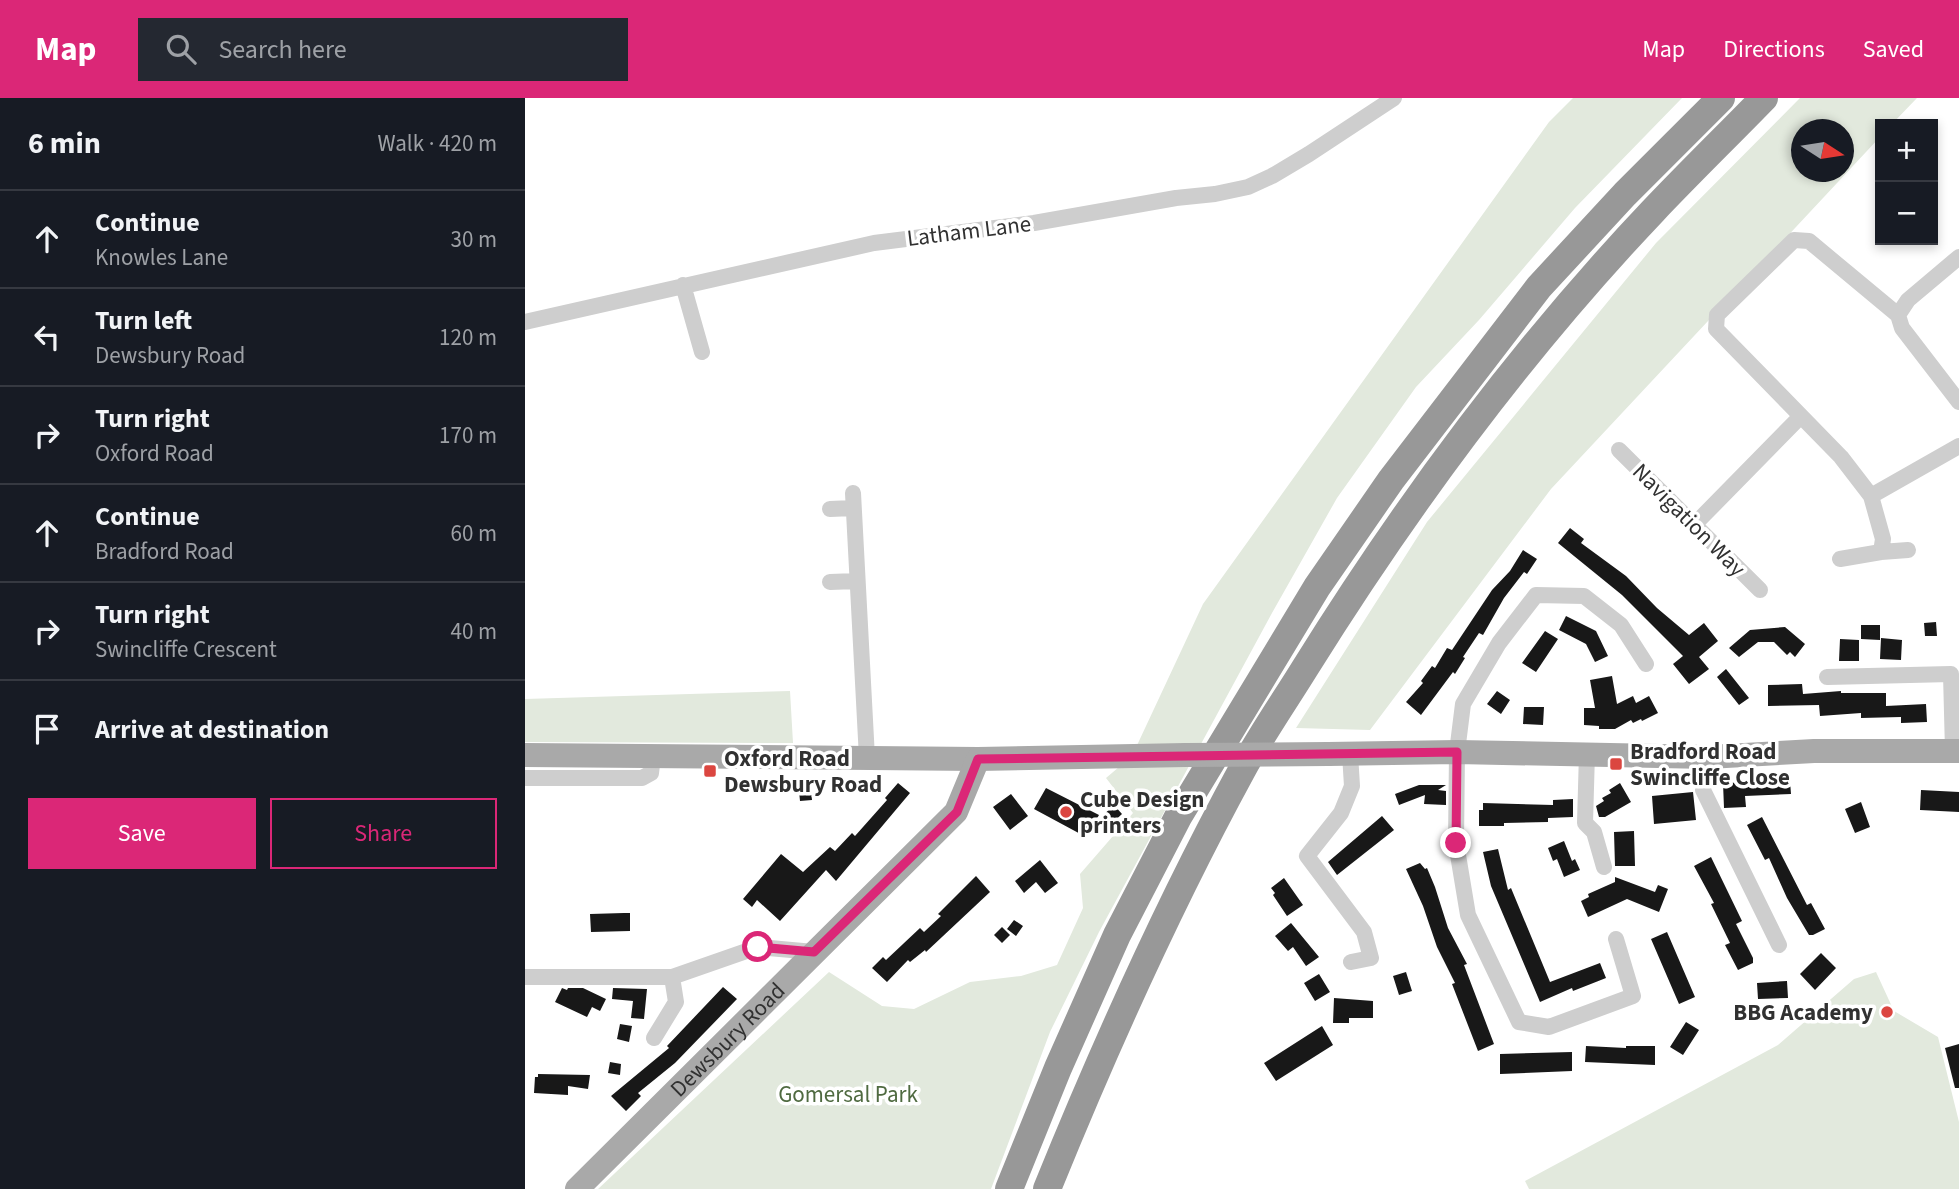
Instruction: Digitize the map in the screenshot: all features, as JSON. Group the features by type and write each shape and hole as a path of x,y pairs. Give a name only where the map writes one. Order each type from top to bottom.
{"highway":[{"path":"1009,1189 1058,1068 1129,911 1178,817 1317,587 1391,480 1539,287 1625,194 1721,98"},
{"path":"1048,1189 1088,1087 1194,862 1244,767 1345,604 1419,497 1487,406 1565,311 1651,213 1764,98"}],"main road":[{"path":"525,755 978,759 1457,752 1707,757 1814,751 1956,751"},
{"name":"Dewsbury Road","path":"577,1189 957,812 978,759"}],"street":[{"name":"Latham Lane","path":"525,322 874,243 1034,223 1248,187 1290,165 1394,98"},
{"path":"1881,552 1883,539 1871,496 1841,457 1716,329 1717,315 1794,240 1809,241 1898,315 1902,328 1959,402"},
{"path":"1898,315 1907,300 1959,257"},
{"path":"683,285 702,352"},
{"path":"1693,525 1801,416"},
{"path":"1871,496 1959,446"},
{"name":"Navigation Way","path":"1619,450 1760,590"},
{"path":"830,509 853,501 867,758"},
{"path":"1840,559 1908,550"},
{"path":"830,582 857,581"},
{"path":"1616,939 1638,1002 1549,1027 1519,1022 1468,915 1456,843 1457,752 1463,704 1499,643 1536,596 1584,596 1621,625 1646,664"},
{"path":"1827,677 1951,674 1956,751"},
{"path":"1587,753 1585,824 1594,832 1604,867"},
{"path":"1339,754 1352,786 1341,813 1307,856 1364,932 1371,958 1351,962"},
{"path":"525,778 642,778 650,773 653,756"},
{"path":"1707,757 1703,790 1779,946"},
{"path":"525,977 672,977 758,947 814,952"},
{"path":"653,1038 676,1002 672,977"}],"green space":[{"name":"Gomersal Park","path":"1573,98 1682,98 1575,208 1479,320 1416,387 1337,498 1099,932 1050,1032 991,1189 598,1189 829,972 882,1006 914,1009 970,982 1021,976 1057,965 1083,908 1080,874 1133,813 1106,778 1132,756 1203,604 1549,122"},
{"path":"1800,98 1917,98 1897,119 1875,119 1875,142 1854,165 1854,119 1791,119 1791,182 1838,182 1551,489 1370,730 1296,728 1427,522 1656,243"},
{"path":"790,691 793,743 525,742 525,699"},
{"name":"BBG Academy","path":"1876,972 1894,1011 1938,1037 1959,1122 1959,1189 1529,1189 1525,1181 1778,1045 1854,979"}],"building":[{"path":"1570,528 1584,539 1581,543 1626,576 1657,608 1689,635 1704,623 1718,641 1699,657 1709,669 1689,684 1673,664 1683,656 1622,595 1558,543"},
{"path":"1523,550 1537,559 1504,598 1483,635 1479,633 1455,674 1453,672 1421,715 1406,702 1423,683 1421,681 1432,666 1435,668 1447,648 1452,650 1492,590 1510,571"},
{"path":"1566,616 1596,631 1608,656 1595,662 1586,644 1559,630"},
{"path":"1936,622 1937,636 1925,636 1924,623"},
{"path":"1861,625 1880,625 1880,640 1861,639"},
{"path":"1785,627 1805,644 1795,657 1790,652 1787,655 1774,642 1758,642 1739,657 1729,648 1750,630"},
{"path":"1545,631 1558,639 1536,672 1522,663"},
{"path":"1881,638 1902,640 1901,660 1880,659"},
{"path":"1840,639 1859,640 1859,661 1839,661"},
{"path":"1726,669 1749,698 1739,705 1717,677"},
{"path":"1612,676 1617,704 1633,696 1636,703 1649,696 1658,713 1642,721 1641,719 1633,723 1631,720 1615,729 1584,725 1584,708 1595,708 1590,680"},
{"path":"1802,684 1803,694 1841,691 1886,693 1886,706 1926,704 1927,722 1901,723 1901,717 1861,718 1861,713 1820,716 1819,705 1768,706 1768,685"},
{"path":"1497,691 1510,700 1501,714 1487,704"},
{"path":"1524,707 1544,707 1543,725 1523,724"},
{"path":"810,780 812,800 800,801 798,781"},
{"path":"1790,781 1791,794 1745,796 1746,807 1724,808 1723,783"},
{"path":"898,783 910,793 836,881 826,870 780,921 757,900 752,907 743,899 781,854 803,872 830,847 835,851 852,833 855,836 887,800 885,798"},
{"path":"1620,783 1631,802 1605,817 1599,817 1596,806 1604,801 1602,798 1611,793 1609,790"},
{"path":"1419,785 1446,785 1438,790 1446,791 1446,805 1424,804 1425,795 1399,805 1395,794"},
{"name":"Cube Design printers","path":"1046,788 1099,815 1086,837 1034,809"},
{"path":"1921,790 1959,792 1959,812 1920,810"},
{"path":"1693,792 1696,820 1654,824 1652,796"},
{"path":"1011,794 1028,816 1010,830 993,807"},
{"path":"1573,799 1573,817 1548,818 1548,822 1479,826 1479,810 1483,810 1483,803 1553,805 1553,800"},
{"path":"1861,802 1870,827 1855,833 1845,809"},
{"path":"1114,805 1122,814 1107,828 1099,819"},
{"path":"1382,816 1394,830 1337,875 1328,862"},
{"path":"1762,817 1807,905 1811,903 1825,929 1813,935 1809,935 1787,898 1769,858 1765,860 1747,825"},
{"path":"1634,831 1635,866 1615,866 1614,832"},
{"path":"1564,841 1572,861 1575,859 1580,870 1564,877 1557,859 1553,861 1548,848"},
{"path":"1498,849 1508,890 1511,888 1550,982 1600,963 1606,978 1573,991 1572,988 1540,1002 1491,886 1483,852"},
{"path":"1711,857 1742,921 1736,924 1753,958 1753,963 1738,970 1725,945 1730,943 1711,904 1714,903 1694,866"},
{"path":"1040,860 1058,883 1045,893 1036,882 1024,893 1015,881"},
{"path":"1420,863 1427,868 1448,928 1467,964 1464,965 1494,1044 1478,1051 1452,984 1455,983 1437,947 1423,906 1406,869"},
{"path":"976,876 990,892 926,952 925,950 910,962 908,960 887,982 872,968 883,957 886,960 920,928 924,932"},
{"path":"1615,877 1655,892 1658,885 1668,889 1659,912 1627,899 1588,917 1581,901 1589,897 1588,894 1615,882"},
{"path":"1284,878 1303,905 1287,916 1271,888"},
{"path":"630,913 630,931 591,932 590,914"},
{"path":"1014,920 1023,926 1016,936 1007,929"},
{"path":"1291,923 1319,957 1306,966 1293,947 1288,951 1275,936"},
{"path":"1002,927 1010,935 1002,943 994,935"},
{"path":"1667,932 1695,997 1679,1004 1651,939"},
{"path":"1821,953 1836,968 1815,990 1800,974"},
{"path":"1406,972 1412,991 1399,995 1393,976"},
{"path":"1319,974 1330,992 1315,1001 1304,983"},
{"path":"1787,981 1788,998 1758,999 1757,983"},
{"path":"723,987 737,999 675,1063 638,1093 641,1096 626,1111 611,1096 669,1048 667,1046"},
{"path":"562,988 583,988 606,999 600,1011 592,1007 587,1017 555,1002"},
{"path":"613,988 647,989 644,1019 631,1018 633,1001 612,999"},
{"path":"1334,998 1373,1001 1373,1018 1349,1018 1349,1023 1333,1023"},
{"path":"1686,1022 1699,1030 1683,1055 1670,1047"},
{"path":"620,1024 632,1026 629,1042 617,1039"},
{"path":"1322,1026 1333,1045 1276,1081 1264,1063"},
{"path":"1959,1044 1959,1088 1955,1088 1945,1048"},
{"path":"1586,1046 1655,1046 1655,1065 1585,1062"},
{"path":"1572,1052 1572,1071 1500,1074 1500,1054"},
{"path":"610,1062 621,1064 620,1075 608,1073"},
{"path":"538,1074 590,1075 588,1089 568,1086 568,1095 534,1093 535,1077 538,1077"}],"place":[{"name":"Bradford Road Swincliffe Close","path":"1616,764"},
{"name":"Oxford Road Dewsbury Road","path":"710,771"},
{"name":"Cube Design printers","path":"1066,812"},
{"name":"BBG Academy","path":"1887,1012"}],"route":[{"path":"758,947 814,952 957,812 978,759 1457,752 1456,843"}]}
